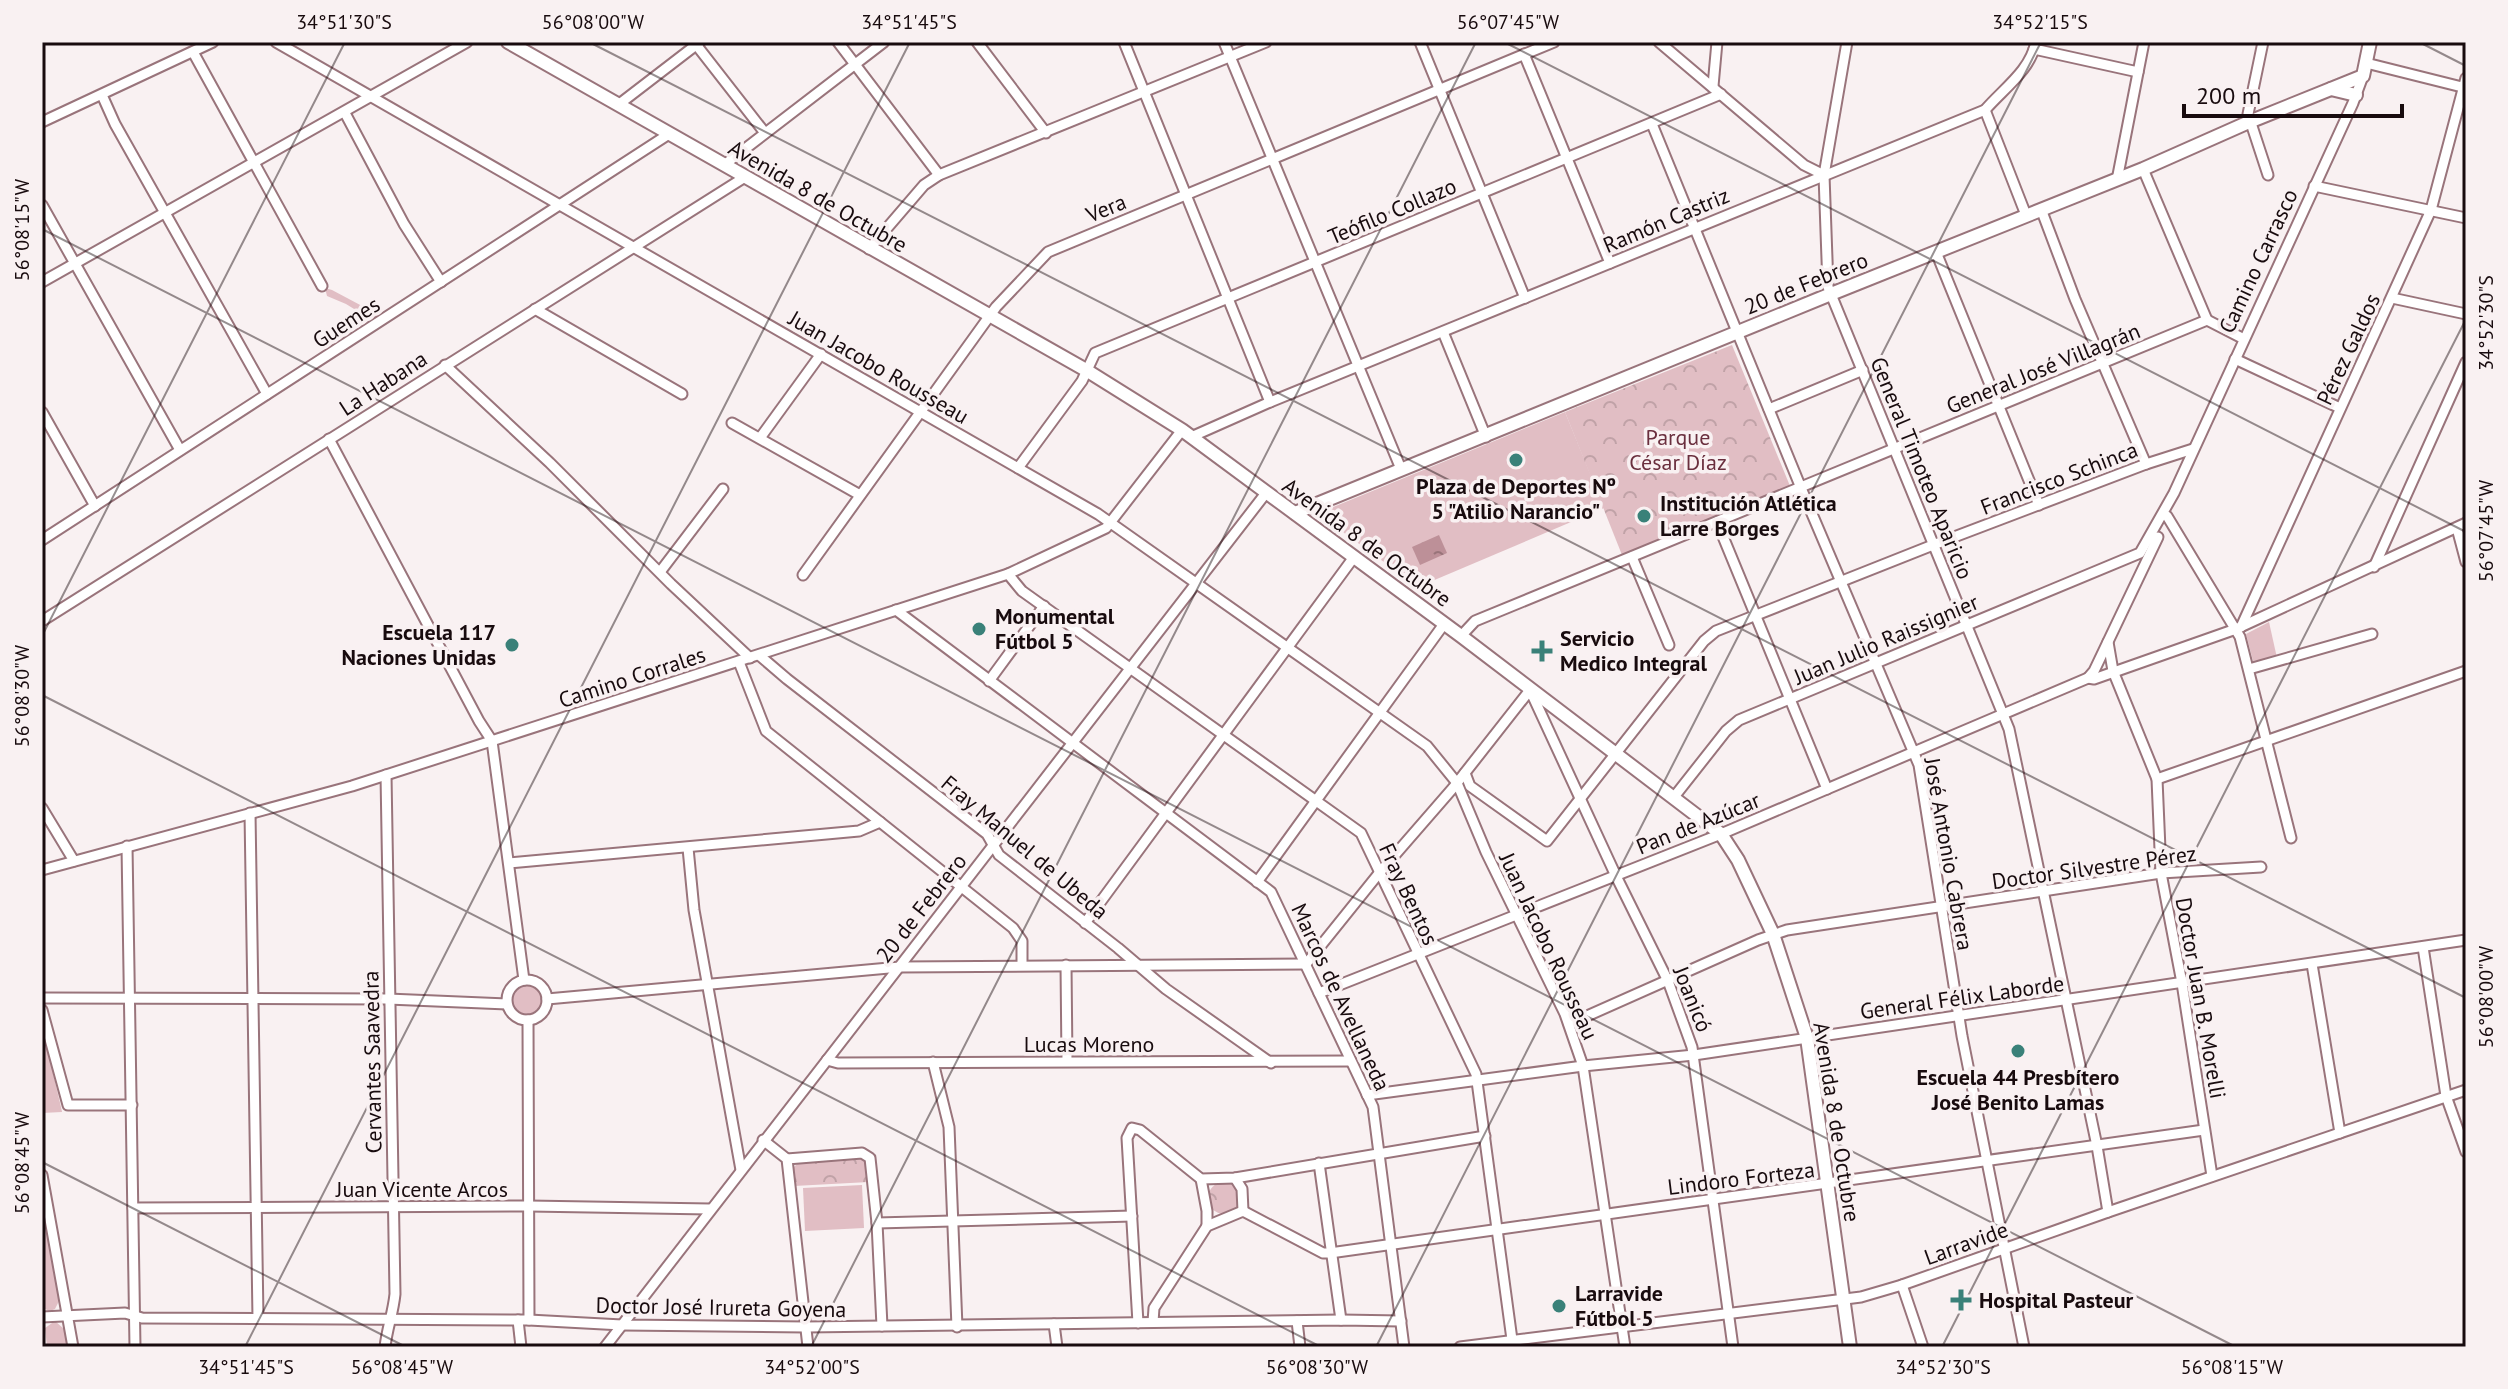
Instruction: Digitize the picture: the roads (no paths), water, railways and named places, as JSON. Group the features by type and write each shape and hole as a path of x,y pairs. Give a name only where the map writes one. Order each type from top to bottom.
{"main road":[{"name":"Camino Carrasco","path":"2364,70 2370,42"},
{"name":"Avenida 8 de Octubre","path":"512,43 1086,370 1186,434 1461,636 1721,834 1738,860 1773,934 1807,1038 1850,1347"},
{"name":"20 de Febrero","path":"1295,513 2117,180 2331,89 2364,70"},
{"path":"2331,89 2356,95"}],"street":[{"path":"42,122 213,42"},
{"name":"Juan Jacobo Rousseau","path":"276,42 1111,522 1427,746 1441,760 1465,800 1569,1024 1583,1066 1625,1347"},
{"path":"42,282 467,42"},
{"path":"838,42 939,175"},
{"path":"724,165 884,42"},
{"path":"977,42 1046,133"},
{"path":"1124,42 1270,402"},
{"path":"1224,42 1401,469"},
{"path":"869,249 924,185 939,175 1266,42"},
{"path":"1420,42 1525,298"},
{"name":"Vera","path":"803,575 990,317 1038,261 1056,247 1554,42"},
{"path":"1659,42 1804,165 1824,175"},
{"path":"1717,42 1717,90"},
{"name":"General Timoteo Aparicio","path":"1847,42 1824,175 1827,281 2009,729 2097,1146 2108,1212"},
{"path":"2117,180 2144,42"},
{"path":"2263,42 2248,114 2268,175"},
{"path":"618,105 696,43 765,133"},
{"name":"Ramón Castriz","path":"1186,434 1985,110 2008,84 2020,76 2035,46 2138,72"},
{"path":"193,52 322,286"},
{"path":"1524,54 1610,263"},
{"path":"2364,70 2465,84"},
{"name":"Camino Carrasco","path":"2140,553 2174,493 2356,95 2364,70"},
{"name":"Pérez Galdos","path":"2238,628 2431,210 2465,84"},
{"name":"Teófilo Collazo","path":"1018,468 1082,381 1095,353 1652,124 1717,90"},
{"path":"102,95 267,394"},
{"path":"1985,110 2026,215"},
{"path":"345,113 404,224 441,282"},
{"name":"José Antonio Cabrera","path":"1652,124 1920,771 1958,1016 2024,1347"},
{"name":"Guemes","path":"42,540 669,134"},
{"path":"2143,169 2207,320 2244,339"},
{"name":"La Habana","path":"42,621 745,177"},
{"path":"2314,186 2466,218"},
{"path":"42,205 180,450"},
{"path":"2041,209 2102,364 2146,464"},
{"path":"1936,252 2039,505"},
{"path":"2392,298 2466,314"},
{"path":"535,309 682,394"},
{"name":"General José Villagrán","path":"1461,636 1475,621 2207,320"},
{"path":"1443,332 1486,437"},
{"path":"760,438 821,354"},
{"path":"2235,359 2340,408"},
{"path":"2374,567 2466,362"},
{"name":"Fray Manuel de Ubeda","path":"445,365 660,572 754,656 987,834 999,855 1166,989 1271,1063"},
{"path":"1769,409 1863,370"},
{"path":"42,412 95,506"},
{"path":"732,423 860,495"},
{"name":"Camino Corrales","path":"42,870 386,775 1008,574 1106,528 1186,434"},
{"path":"329,439 492,741 524,980"},
{"name":"Francisco Schinca","path":"1617,754 1704,641 1716,631 1933,545 2193,449"},
{"path":"660,572 723,489"},
{"name":"20 de Febrero","path":"605,1347 1266,493"},
{"name":"Camino Carrasco","path":"2088,678 2174,501 2174,493"},
{"path":"2167,516 2238,628 2291,838"},
{"path":"1717,522 1827,789"},
{"path":"2462,526 2466,562"},
{"name":"Pan de Azúcar","path":"1319,993 1721,834 2088,678 2094,679 2238,628 2462,526"},
{"name":"Juan Julio Raissignier","path":"1674,797 1726,731 1739,720 2140,553"},
{"path":"1085,923 1354,557"},
{"path":"1632,557 1669,645"},
{"name":"Fray Bentos","path":"1008,574 1022,591 1361,833 1476,1074 1513,1344"},
{"path":"989,681 1044,606"},
{"name":"Marcos de Avellaneda","path":"896,610 1274,895 1373,1107 1404,1347"},
{"path":"1257,882 1444,624"},
{"path":"2249,669 2372,634"},
{"name":"Doctor Juan B. Morelli","path":"2108,642 2113,671 2157,779 2161,873 2182,983 2212,1176"},
{"path":"739,662 762,728 1018,933 1022,965"},
{"path":"2157,779 2466,671"},
{"path":"547,999 900,967 1306,964 1455,786 1530,690"},
{"name":"Joanicó","path":"1530,690 1668,981 1694,1055 1733,1347"},
{"path":"1465,773 1467,784 1547,841 1617,754"},
{"name":"Cervantes Saavedra","path":"385,1347 387,1331 393,1320 386,775"},
{"path":"1465,800 1477,792"},
{"path":"42,808 74,861"},
{"path":"250,813 258,1318"},
{"path":"509,863 859,831 880,822"},
{"path":"127,846 135,1347"},
{"path":"688,848 694,910 741,1170"},
{"name":"Doctor Silvestre Pérez","path":"1569,1024 1773,934 2161,873 2261,867"},
{"name":"General Félix Laborde","path":"1367,1095 1583,1066 1694,1055 2466,940"},
{"path":"2423,947 2446,1096 2466,1152"},
{"path":"2312,964 2340,1133"},
{"path":"1066,965 1067,1061"},
{"path":"524,980 539,985 547,999"},
{"path":"524,980 511,988 507,1004 514,1016 528,1020 540,1015 547,999"},
{"path":"42,998 388,999 507,1004"},
{"path":"42,1010 68,1105 132,1105"},
{"path":"521,1347 529,1206 528,1020"},
{"name":"Lucas Moreno","path":"827,1060 838,1063 1350,1061"},
{"path":"933,1062 949,1127 957,1327"},
{"name":"Larravide","path":"1460,1347 1513,1344 1843,1299 1902,1285 2466,1090"},
{"path":"1138,1323 1127,1138 1132,1128 1140,1130 1201,1179 1235,1178 1485,1136"},
{"name":"Lindoro Forteza","path":"1330,1253 2204,1130"},
{"path":"763,1140 787,1159 867,1154 870,1158 882,1326"},
{"path":"787,1159 808,1347"},
{"path":"1319,1163 1341,1320"},
{"path":"42,1175 73,1347"},
{"path":"1235,1178 1242,1193 1243,1211"},
{"path":"1201,1179 1207,1226"},
{"name":"Juan Vicente Arcos","path":"133,1208 529,1206 710,1209"},
{"path":"1243,1211 1323,1253 1330,1253"},
{"path":"1153,1322 1154,1308 1207,1226 1243,1211"},
{"path":"877,1223 1132,1216"},
{"path":"1902,1285 1923,1347"},
{"name":"Doctor José Irureta Goyena","path":"42,1317 125,1313 142,1318 523,1320 622,1325 806,1327 1401,1321"},
{"path":"1297,1321 1300,1347"},
{"path":"1054,1324 1057,1347"}],"water":[{"path":"1439,535 1447,553 1420,565 1412,547"}],"place":[{"name":"Plaza de Deportes Nº 5 \"Atilio Narancio\"","path":"1516,460"},
{"name":"Institución Atlética Larre Borges","path":"1644,516"},
{"name":"Monumental Fútbol 5","path":"979,629"},
{"name":"Escuela 117 Naciones Unidas","path":"512,645"},
{"name":"Servicio Medico Integral","path":"1542,651"},
{"name":"Escuela 44 Presbítero José Benito Lamas","path":"2018,1051"},
{"name":"Hospital Pasteur","path":"1961,1300"},
{"name":"Larravide Fútbol 5","path":"1559,1306"}],"park label":[{"name":"Parque César Díaz","path":"1678,450"}]}
